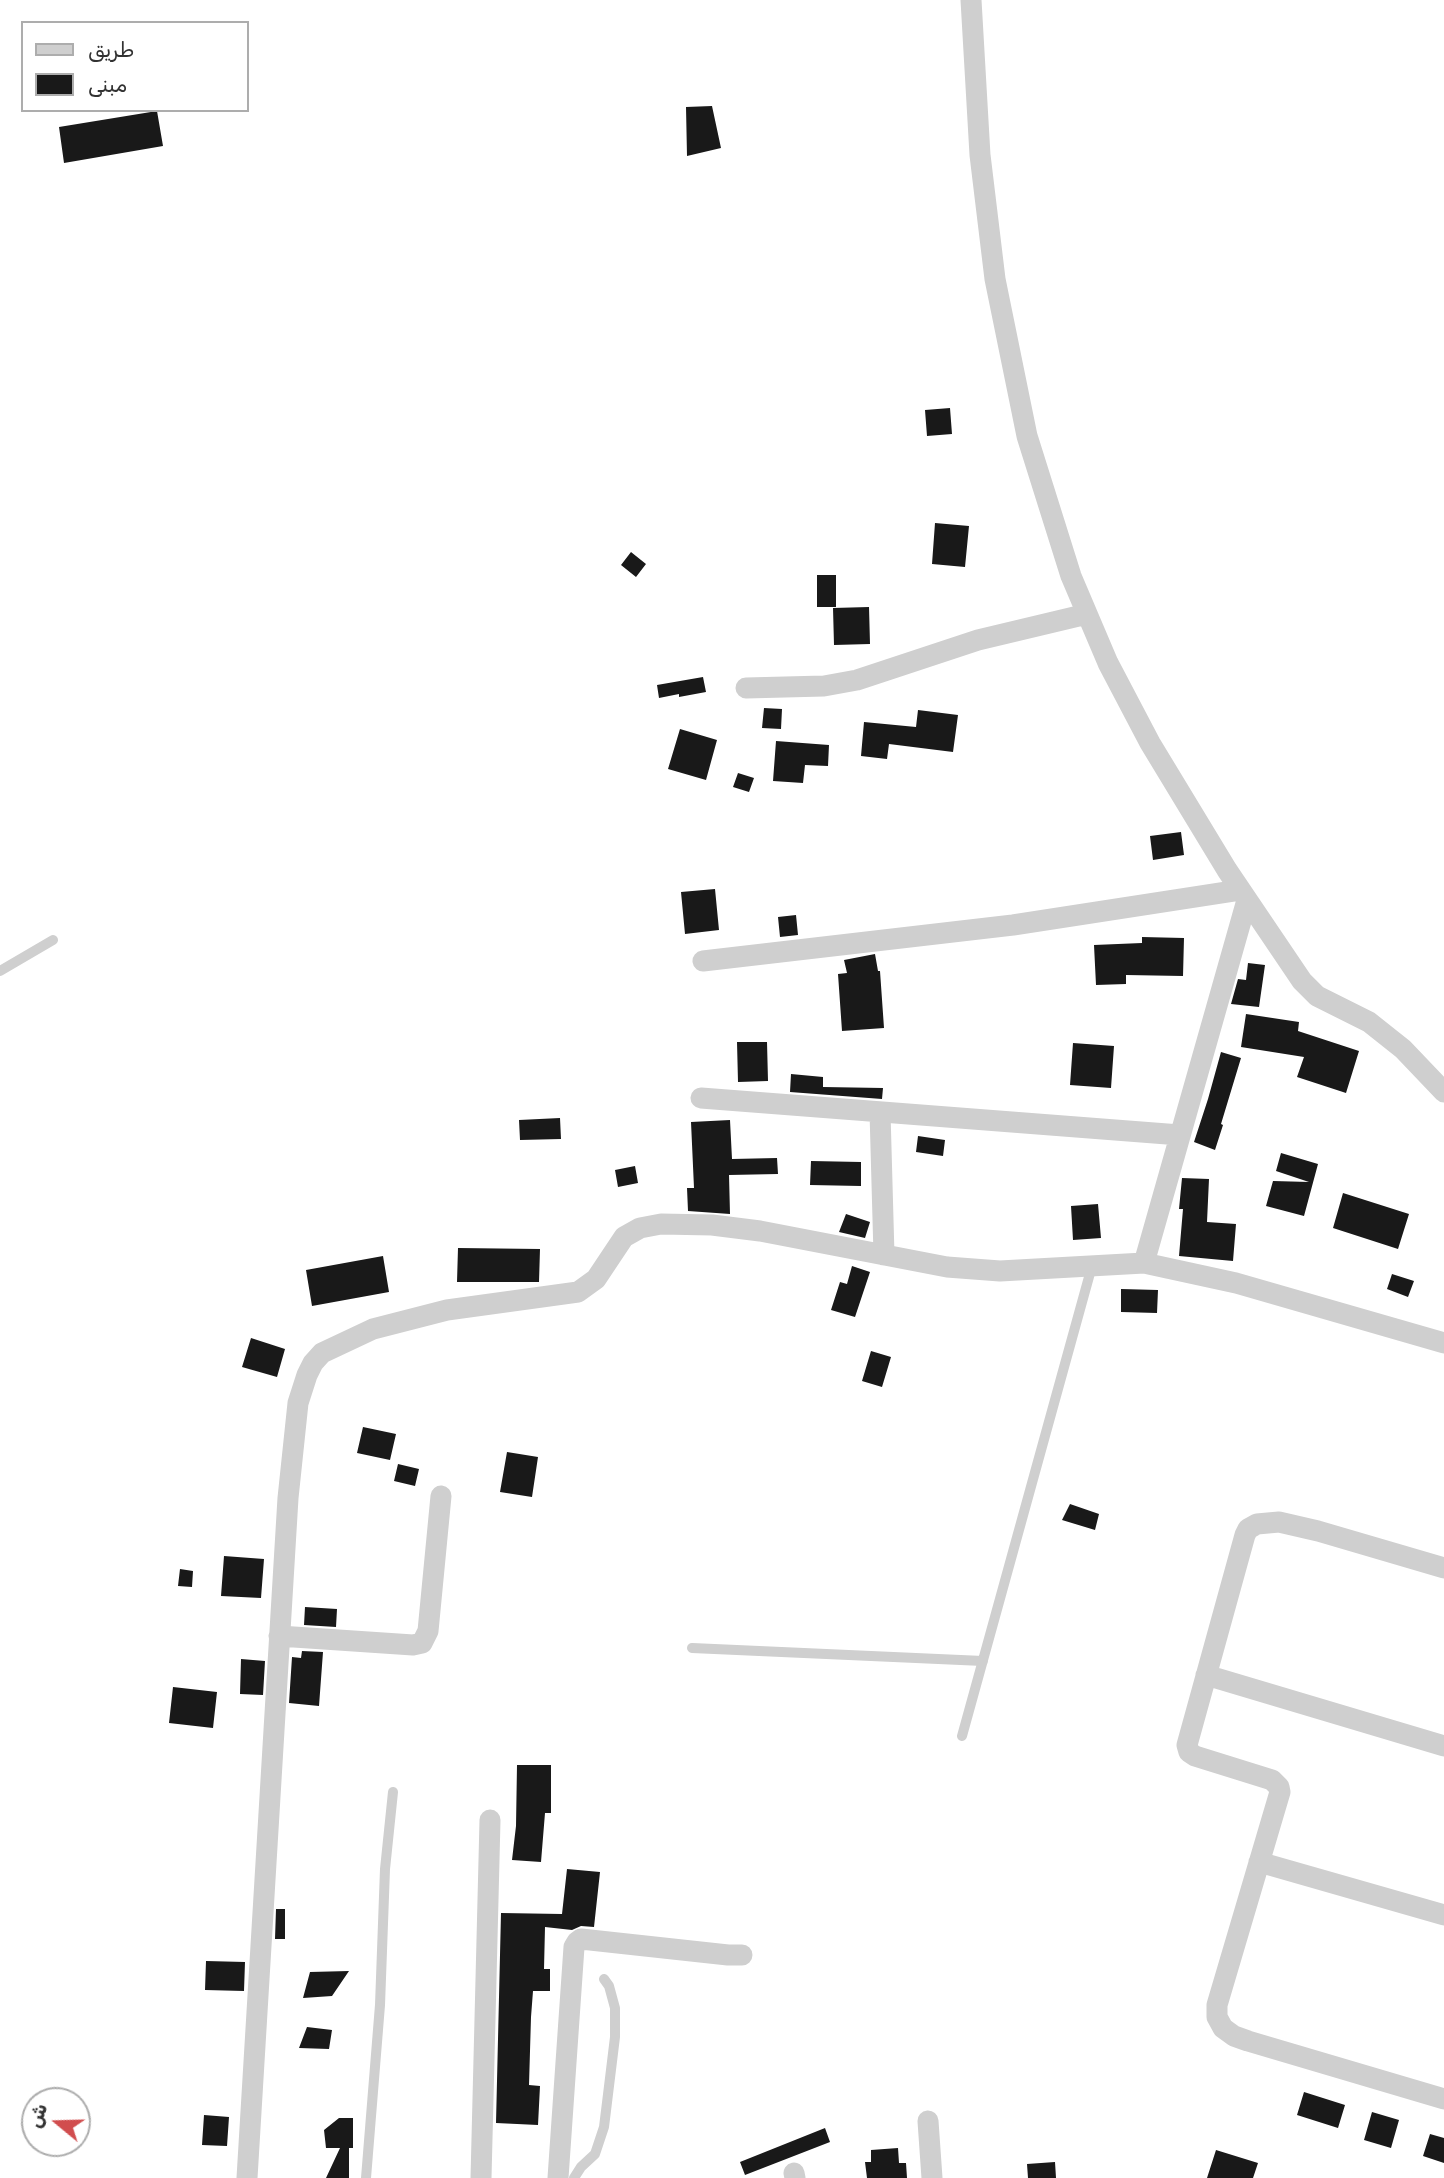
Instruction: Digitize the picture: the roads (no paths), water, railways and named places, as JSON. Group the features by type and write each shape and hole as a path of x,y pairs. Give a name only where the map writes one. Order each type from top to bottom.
{"street":[{"path":"971,0 980,155 995,279 1027,436 1071,576 1108,663 1150,743 1244,895 1303,981 1317,996 1369,1022 1403,1049 1444,1092"},
{"path":"746,688 824,686 858,680 978,640 1087,614"},
{"path":"703,961 1244,895"},
{"path":"1144,1263 1244,895"},
{"path":"701,1098 1180,1135"},
{"path":"880,1112 884,1255"},
{"path":"247,2178 288,1498 298,1403 307,1375 322,1353 373,1329 447,1310 578,1293 596,1279 624,1237 640,1228 662,1224 712,1225 761,1231 947,1267 1000,1271 1144,1263 1236,1283 1444,1342"},
{"path":"279,1636 413,1645 422,1643 428,1632 441,1496"},
{"path":"1444,1568 1279,1522 1257,1524 1248,1529 1187,1745 1189,1752 1195,1756 1272,1780 1280,1792 1217,2005 1217,2017 1223,2028 1248,2041 1444,2099"},
{"path":"1206,1675 1444,1746"},
{"path":"481,2178 490,1819"},
{"path":"1259,1861 1444,1915"},
{"path":"558,2178 574,1947 577,1942 581,1939 742,1955"},
{"path":"928,2121 932,2178"}],"lane":[{"path":"0,971 53,940"},
{"path":"962,1736 1092,1266"},
{"path":"692,1648 983,1661"},
{"path":"366,2178 380,2006 385,1869 393,1792"},
{"path":"574,2178 599,2148 604,2127 615,2037 615,2008 609,1986 604,1979"}]}
